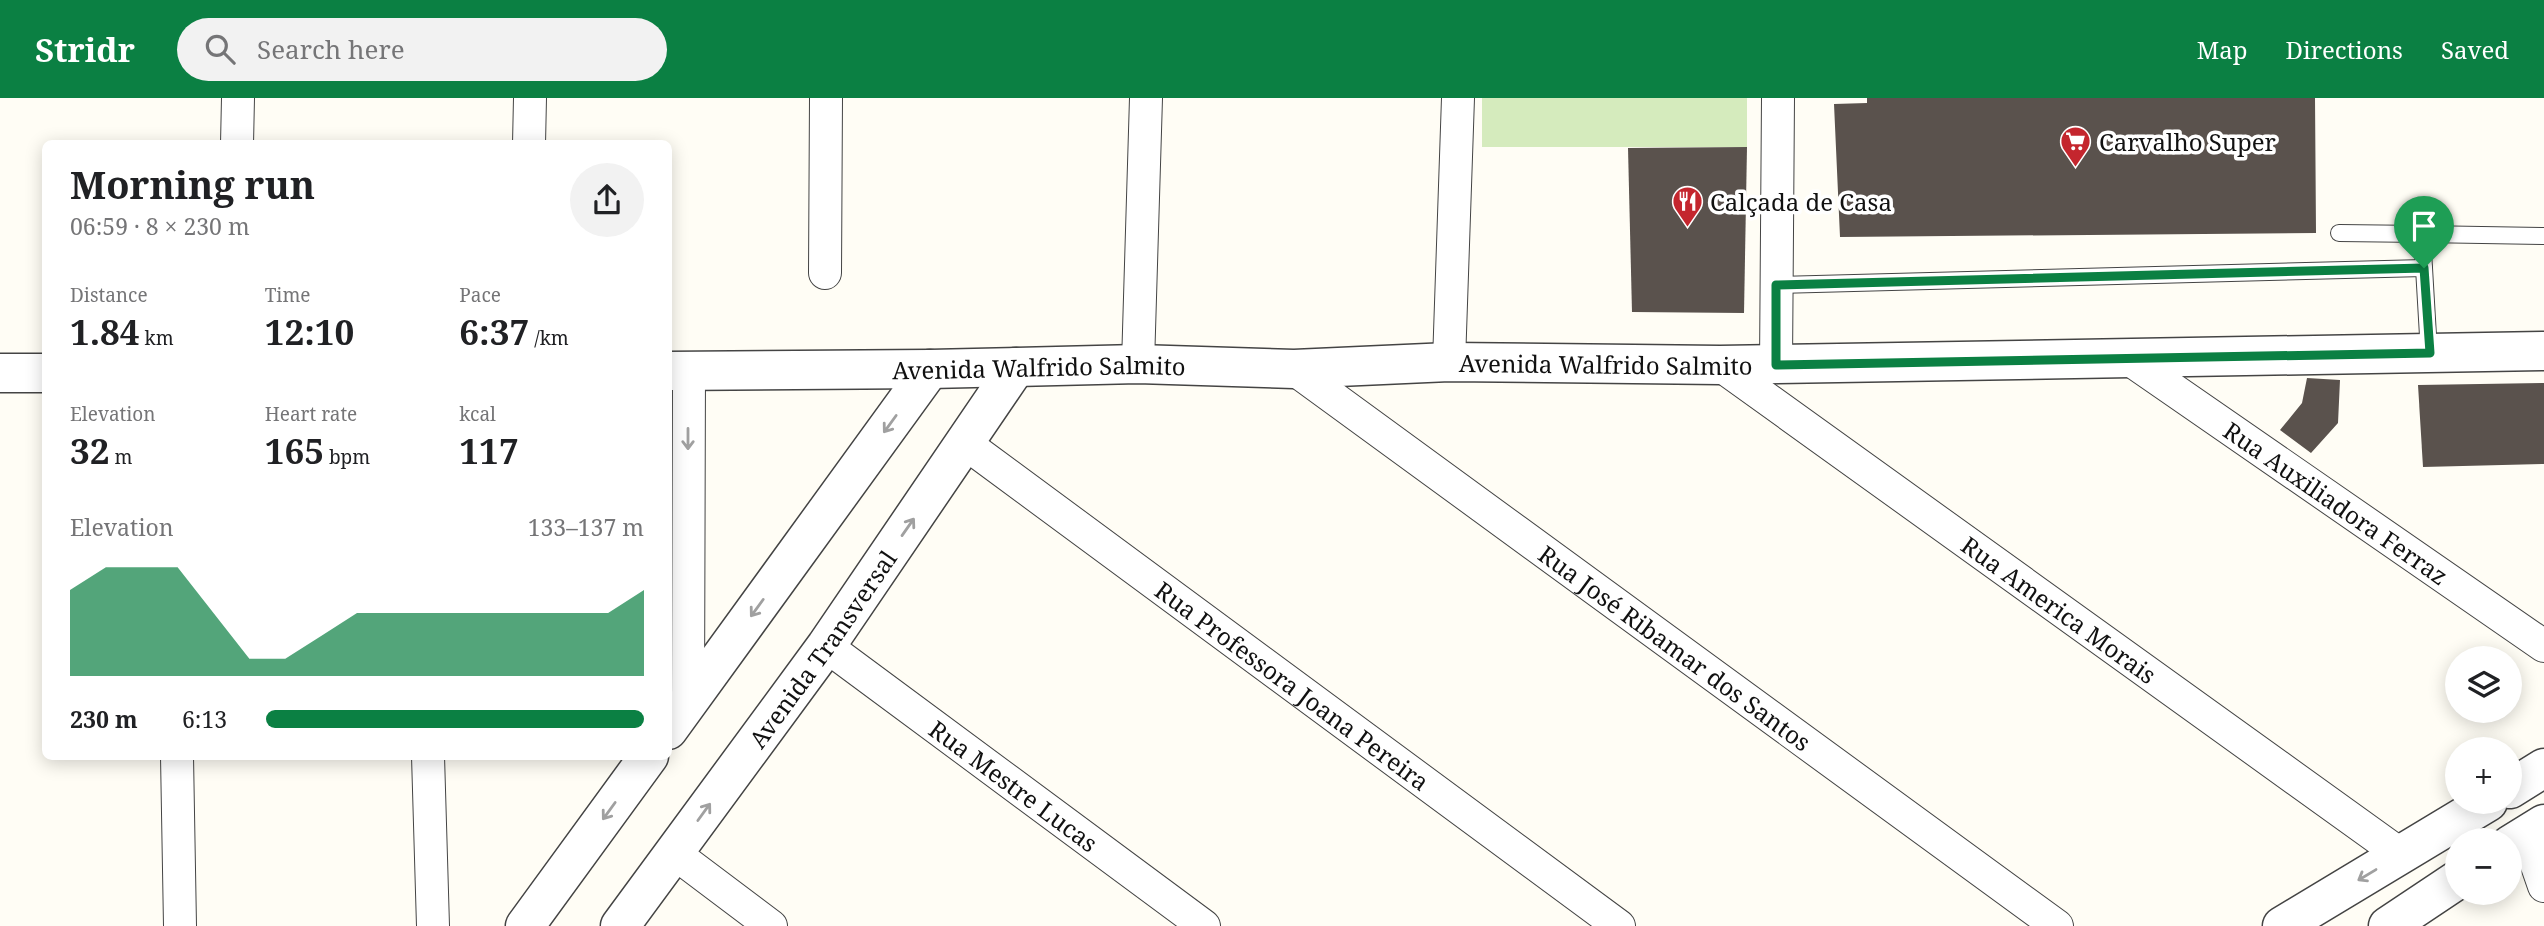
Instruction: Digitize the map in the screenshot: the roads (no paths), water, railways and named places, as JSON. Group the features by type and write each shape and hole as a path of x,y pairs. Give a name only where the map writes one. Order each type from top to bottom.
{"street":[{"path":"237,140 238,98"},
{"path":"529,140 530,98"},
{"path":"825,273 826,98"},
{"path":"1138,364 1146,98"},
{"path":"1449,362 1458,98"},
{"path":"1776,365 1778,98"},
{"name":"Avenida Walfrido Salmito","path":"679,371 1138,364 1294,369 1449,362 1776,365 2544,351"},
{"name":"Rua Auxiliadora Ferraz","path":"2129,359 2544,646"},
{"name":"Rua America Morais","path":"1720,365 2400,854"},
{"name":"Avenida Transversal","path":"620,926 826,646 1016,367"},
{"path":"678,716 930,369"},
{"name":"Rua José Ribamar dos Santos","path":"1294,369 2057,926"},
{"path":"678,716 679,371"},
{"path":"0,373 42,373"},
{"name":"Rua Professora Joana Pereira","path":"965,444 1619,926"},
{"name":"Rua Mestre Lucas","path":"826,646 1204,926"},
{"path":"177,760 180,926"},
{"path":"428,760 433,926"},
{"path":"525,926 646,760"},
{"path":"2522,782 2544,768"},
{"path":"2282,926 2468,814"},
{"path":"2526,834 2544,886"},
{"path":"674,853 771,926"},
{"path":"2388,926 2445,888"}],"lane":[{"path":"2339,233 2544,236"},
{"path":"2423,234 2430,353"},
{"path":"1776,285 2424,268"}],"place":[{"name":"Carvalho Super","path":"2076,168"},
{"name":"Calçada de Casa","path":"1687,228"}]}
